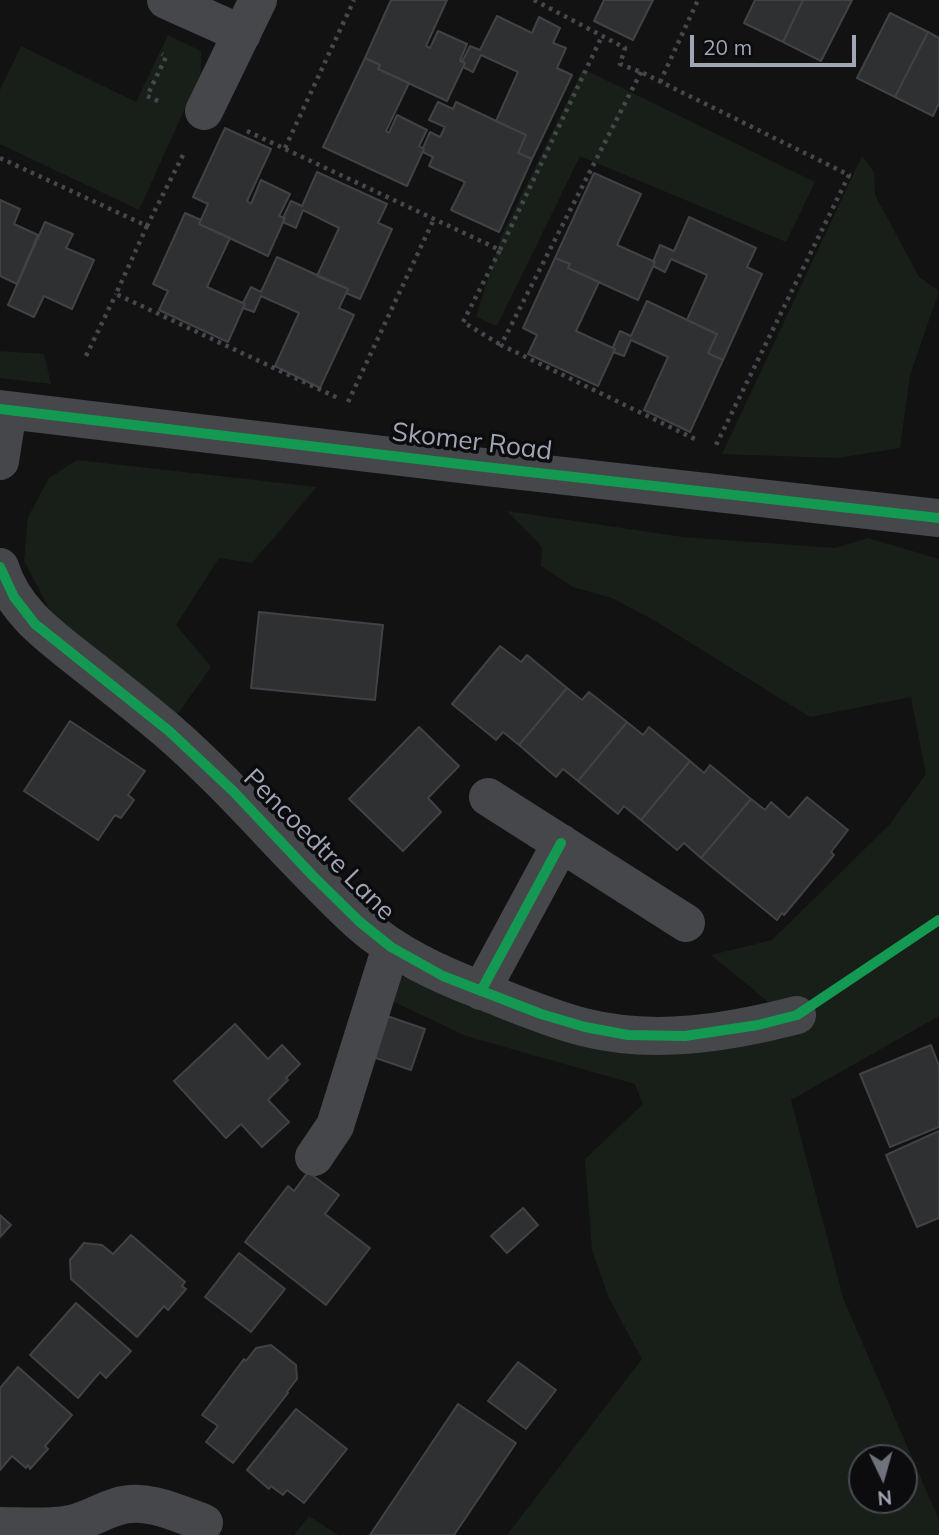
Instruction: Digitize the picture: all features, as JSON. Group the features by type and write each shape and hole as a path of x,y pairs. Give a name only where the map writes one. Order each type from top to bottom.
{"street":[{"path":"166,0 242,34"},
{"path":"202,116 258,0"},
{"path":"0,461 4,410"},
{"name":"Skomer Road","path":"4,410 449,463 938,507"},
{"name":"Pencoedtre Lane","path":"0,566 13,597 35,624 169,731 233,791 360,922 391,947 443,975 552,1018 628,1035 685,1036 758,1025 797,1015"},
{"path":"488,797 687,923"},
{"path":"481,991 561,843"},
{"path":"314,1157 335,1126 391,947"},
{"path":"0,1526 67,1525 118,1506 141,1504 165,1508 204,1523"}],"path":[{"path":"166,0 145,46 166,57 147,96 285,149 500,250"},
{"path":"285,149 354,0"},
{"path":"534,0 625,48 620,64 849,176 714,448"},
{"path":"660,82 698,0"},
{"path":"602,36 463,322 501,345 702,442"},
{"path":"501,345 640,72"},
{"path":"86,356 202,116"},
{"path":"0,158 147,226"},
{"path":"116,294 348,403 434,219"},
{"path":"797,1015 939,920"}],"shaded area":[{"path":"168,35 201,51 201,73 139,210 0,144 0,90 21,46 136,102"},
{"path":"583,69 815,182 786,242 580,156 497,326 476,317 501,237"},
{"path":"862,156 874,172 875,195 919,277 939,291 910,375 900,448 837,458 722,454"},
{"path":"0,351 44,354 51,384 0,378"},
{"path":"77,460 317,487 252,563 219,558 176,625 211,667 172,722 54,618 24,561 28,517 49,478"},
{"path":"507,511 683,537 835,548 868,538 939,559 939,1016 791,1100 843,1298 906,1444 848,1444 848,1514 918,1514 918,1471 939,1520 939,1535 507,1535 642,1359 608,1296 592,1250 585,1159 643,1104 635,1084 466,1036 390,1000 401,976 490,1014 558,1039 782,1013 711,955 772,940 890,824 926,774 911,697 810,717 657,622 612,598 573,587 541,566 542,547"},
{"path":"309,1516 338,1535 294,1535"}],"building":[{"path":"391,0 447,0 426,46 430,48 438,31 467,44 460,61 465,63 447,101 378,69 380,65 365,58"},
{"path":"604,0 653,0 633,40 594,21"},
{"path":"755,0 803,0 783,42 744,23"},
{"path":"803,0 852,0 821,61 783,42"},
{"path":"890,13 928,32 895,97 857,78"},
{"path":"497,16 532,33 539,17 560,28 553,43 566,48 557,68 572,75 532,159 518,153 526,135 496,121 518,72 481,55 473,72 463,67 465,63 462,62 470,46 480,50"},
{"path":"928,32 939,38 939,103 933,116 895,97"},
{"path":"365,58 380,65 378,69 409,83 386,131 389,133 397,115 427,130 419,146 424,149 407,186 323,147"},
{"path":"438,102 453,109 456,102 526,135 518,153 532,159 499,232 451,210 465,182 429,166 433,157 423,152 423,148 430,132 440,137 445,127 429,120"},
{"path":"225,128 271,149 247,201 251,204 261,180 290,194 279,216 285,218 268,256 199,224 208,204 193,197"},
{"path":"317,172 387,204 378,223 392,229 360,299 346,293 348,289 317,276 339,228 303,210 296,228 283,222 291,201 302,206"},
{"path":"594,173 641,194 617,245 655,262 638,300 568,268 570,264 555,258"},
{"path":"0,200 20,209 14,224 38,235 17,284 0,276"},
{"path":"185,213 201,220 199,224 230,238 207,287 245,304 228,342 159,310 168,291 153,284"},
{"path":"689,217 756,248 747,267 762,274 723,360 708,353 717,334 687,320 707,275 671,259 665,272 653,266 660,245 674,251"},
{"path":"45,222 73,234 66,248 94,260 72,309 44,296 34,317 8,305"},
{"path":"277,257 348,289 339,308 354,315 320,388 275,366 299,313 261,296 254,312 243,308 251,287 261,292"},
{"path":"555,258 570,264 568,268 599,282 576,331 615,349 598,386 528,354 537,335 523,328"},
{"path":"647,301 717,334 708,353 723,360 690,432 644,410 668,357 631,340 624,356 613,352 620,331 631,336"},
{"path":"259,612 383,625 375,700 251,688"},
{"path":"500,646 521,662 527,655 567,688 519,745 503,732 496,740 452,704"},
{"path":"567,688 582,700 589,692 627,722 578,781 563,769 556,777 519,745"},
{"path":"70,721 145,771 128,795 134,800 121,818 115,815 98,840 24,791"},
{"path":"627,722 643,735 649,727 690,761 641,820 624,806 618,814 578,781"},
{"path":"419,727 459,766 428,798 441,812 403,851 349,799"},
{"path":"690,761 704,773 710,765 751,799 701,858 684,843 677,850 641,820"},
{"path":"807,797 848,830 831,852 834,855 777,920 701,858 751,799 765,810 771,802 789,818"},
{"path":"384,1015 425,1029 411,1070 370,1056"},
{"path":"235,1024 268,1059 282,1045 300,1064 268,1100 289,1122 262,1147 241,1124 226,1138 174,1081"},
{"path":"931,1045 939,1066 939,1127 890,1147 860,1074"},
{"path":"939,1131 939,1218 917,1227 886,1155"},
{"path":"308,1172 339,1195 325,1214 370,1248 326,1305 245,1242 288,1186 294,1191"},
{"path":"523,1208 538,1225 507,1253 491,1236"},
{"path":"0,1215 11,1225 0,1237"},
{"path":"131,1235 185,1282 182,1286 186,1289 168,1310 164,1306 137,1337 71,1279 70,1260 84,1243 102,1245 113,1254"},
{"path":"239,1253 285,1289 251,1332 205,1297"},
{"path":"76,1303 131,1351 106,1378 100,1372 78,1398 30,1355"},
{"path":"271,1345 296,1365 297,1379 233,1463 206,1442 218,1426 202,1415 244,1359 246,1361 256,1348"},
{"path":"518,1362 556,1390 526,1429 488,1401"},
{"path":"18,1367 72,1415 45,1446 48,1449 30,1469 12,1456 0,1470 0,1388"},
{"path":"458,1404 516,1443 454,1535 370,1535"},
{"path":"296,1409 347,1449 304,1503 287,1490 283,1495 271,1486 269,1489 247,1470"}],"cycle path":[{"path":"0,409 939,518"},
{"path":"0,567 14,597 35,624 169,731 233,791 360,922 391,947 443,976 541,1014 585,1027 628,1035 685,1036 758,1025 797,1015 939,920"},
{"path":"481,991 561,843"}]}
